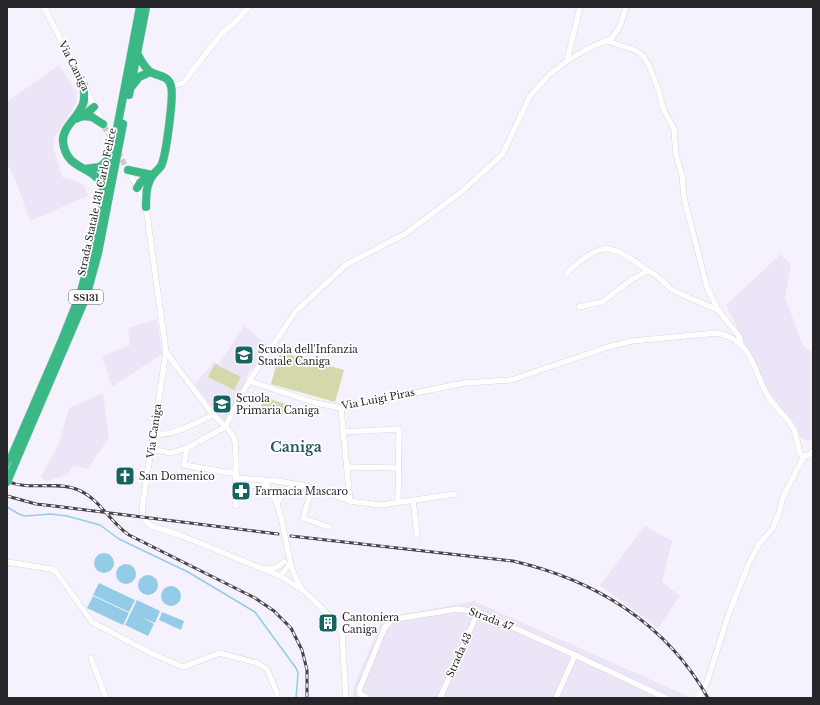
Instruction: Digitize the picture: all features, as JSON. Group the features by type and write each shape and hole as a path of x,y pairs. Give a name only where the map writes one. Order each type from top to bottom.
{"highway":[{"name":"Strada Statale 131 Carlo Felice","path":"101,228 104,196 140,7"},
{"name":"Strada Statale 131 Carlo Felice","path":"7,482 11,464 56,362 80,295 101,228 146,7"},
{"path":"137,53 142,63 150,72 164,76 172,86 172,99 165,153 161,166 150,177 140,183 137,188"},
{"path":"130,88 139,77 150,72"},
{"path":"81,114 84,86"},
{"path":"94,107 88,107 72,120 66,128 63,141 66,154 72,163 93,173 98,178 102,185 104,196"},
{"path":"81,114 92,117 104,125"},
{"path":"83,169 94,169 100,167 112,156"},
{"path":"128,170 150,177"},
{"path":"146,207 147,190 150,177"}],"street":[{"name":"Via Caniga","path":"44,7 104,125"},
{"path":"172,86 183,83 222,34 249,7"},
{"path":"567,61 580,7"},
{"path":"151,449 171,453 187,448 225,427 249,381 296,310 340,270 357,258 406,234 460,192 502,155 530,96 550,74 567,61 586,49 612,38 620,26 626,7"},
{"path":"607,41 635,50 642,55 648,65 659,92 663,108 674,129 676,155 682,175 684,198 707,287 718,310 740,336 741,344 756,368 767,395 794,430 800,454 804,456"},
{"name":"Via Caniga","path":"128,170 146,207 166,352 142,510 143,517 151,526 180,535 280,576 304,591 333,619 342,633 344,643 346,698"},
{"path":"567,272 581,260 605,248 613,250 638,263 656,275 672,290 718,310"},
{"path":"579,307 602,302 631,280 648,271"},
{"name":"Via Luigi Piras","path":"249,381 316,403 341,408 457,384 510,380 611,346 632,341 717,333 727,335 741,344"},
{"path":"166,352 213,415 232,435 235,441 236,506"},
{"path":"341,408 350,501"},
{"path":"153,435 162,436 190,426 213,415"},
{"path":"344,432 399,429 398,502"},
{"path":"187,448 184,465 261,486 271,491 285,490 300,485"},
{"path":"697,698 707,682 729,613 748,563 759,544 773,528 779,514 783,497 804,456 813,451"},
{"path":"347,467 398,468"},
{"path":"236,479 263,480 300,485 350,501 381,505 455,494"},
{"path":"263,480 271,491 277,504 290,563 296,581 304,591"},
{"path":"271,491 272,488 281,482"},
{"path":"312,488 303,518 329,527"},
{"path":"277,504 285,490"},
{"path":"413,500 417,535"},
{"path":"280,576 288,552"},
{"path":"7,562 52,569 57,573 92,622 183,667 220,653 257,663 267,669 277,693 277,698"},
{"path":"258,568 273,569 279,567 284,562"},
{"path":"280,576 290,563"},
{"name":"Strada 47","path":"367,698 360,694 359,690 381,635 385,627 390,622 396,619 457,609 478,612 576,655 666,698"},
{"name":"Strada 43","path":"440,698 478,612"},
{"path":"556,698 576,655"},
{"path":"91,658 106,698"}],"shaded area":[{"path":"59,65 77,93 75,105 54,138 53,146 62,177 77,181 85,187 88,196 30,221 16,181 7,163 7,102"},
{"path":"781,254 791,265 785,297 803,346 813,353 813,439 808,441 800,437 796,425 769,392 726,305"},
{"path":"157,319 162,354 112,387 102,356 130,345 128,328"},
{"path":"244,326 269,346 256,368 251,369 246,377 248,379 224,423 195,384 214,362 219,364"},
{"path":"103,393 109,438 87,469 73,465 67,475 46,481 41,477 59,443 69,408"},
{"path":"645,526 672,541 662,582 680,596 658,628 600,585"},
{"path":"474,601 692,698 353,698 353,688 383,618"}],"green space":[{"path":"280,352 344,370 335,402 271,384"},
{"path":"215,364 241,377 234,390 208,377"},
{"path":"264,397 285,404 282,416 260,409"}],"water":[{"path":"100,553 108,553 114,559 114,567 108,573 100,573 94,567 94,559"},
{"path":"122,564 130,564 136,570 136,578 130,584 122,584 116,578 116,570"},
{"path":"144,575 152,575 158,581 158,589 152,595 144,595 138,589 138,581"},
{"path":"99,583 135,600 129,612 93,595"},
{"path":"167,586 175,586 181,592 181,600 175,606 167,606 161,600 161,592"},
{"path":"93,596 129,613 123,625 87,608"},
{"path":"137,600 160,611 155,623 143,618 154,624 148,636 125,625"},
{"path":"162,612 184,621 181,630 159,620"}],"waterway":[{"path":"7,507 25,516 51,514 67,516 100,525 119,539 188,572 255,612 296,668 298,673 296,698"}],"tunnel":[{"path":"104,126 114,144"},
{"path":"118,152 127,169"}],"railway":[{"path":"7,481 15,484 59,486 76,489 92,498 116,524 129,535 255,598 274,611 291,628 302,650 307,670 307,698"},
{"path":"7,496 36,504 278,534"},
{"path":"291,536 513,561 543,569 572,580 600,593 626,608 649,627 671,648 691,671 708,698"}],"place":[{"name":"Scuola dell'Infanzia Statale Caniga","path":"244,355"},
{"name":"Scuola Primaria Caniga","path":"222,404"},
{"name":"San Domenico","path":"125,476"},
{"name":"Farmacia Mascaro","path":"241,491"},
{"name":"Cantoniera Caniga","path":"328,623"}],"district":[{"name":"Caniga","path":"296,447"}]}
